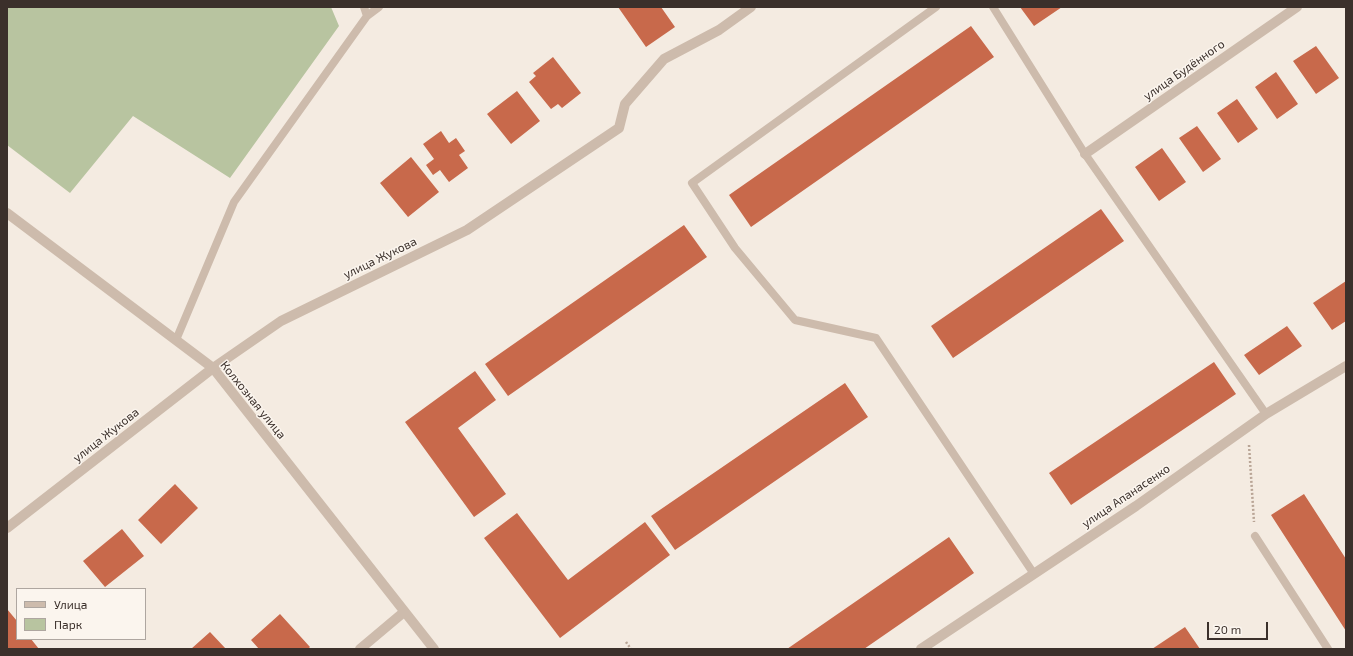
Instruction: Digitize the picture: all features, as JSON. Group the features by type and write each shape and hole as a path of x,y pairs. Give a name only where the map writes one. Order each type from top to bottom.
{"street":[{"name":"улица Жукова","path":"7,528 213,368 281,321 467,230 619,128 625,104 664,59 719,30 751,7"},
{"name":"улица Будённого","path":"1085,154 1297,7"},
{"name":"Колхозная улица","path":"7,213 213,368 434,649"},
{"name":"улица Апанасенко","path":"921,649 1136,506 1266,414 1346,366"},
{"path":"360,649 404,612"}],"lane":[{"path":"364,7 367,16"},
{"path":"176,340 234,202 367,16 379,7"},
{"path":"936,7 692,183 735,248 795,320 876,338 1034,574"},
{"path":"993,7 1085,154 1266,414"},
{"path":"1255,536 1328,649"}],"path":[{"path":"1248,426 1255,536"},
{"path":"626,642 631,649"}],"green space":[{"path":"7,7 331,7 339,26 230,178 133,116 70,193 7,145"}],"building":[{"path":"618,7 661,7 675,27 646,47"},
{"path":"1020,7 1062,7 1034,26"},
{"path":"971,26 994,57 751,227 729,195"},
{"path":"1316,46 1339,78 1316,94 1293,61"},
{"path":"553,57 581,93 562,108 558,104 551,109 529,82 536,76 533,73"},
{"path":"1276,72 1298,104 1277,119 1255,87"},
{"path":"517,91 540,121 511,144 487,114"},
{"path":"1237,99 1258,129 1238,143 1217,113"},
{"path":"1197,126 1221,159 1203,172 1179,138"},
{"path":"441,131 449,143 456,138 465,151 459,155 468,168 449,182 440,170 433,175 426,165 434,159 423,144"},
{"path":"1162,148 1186,182 1159,201 1135,167"},
{"path":"411,157 439,192 408,217 380,183"},
{"path":"1101,209 1124,241 953,358 931,326"},
{"path":"684,225 707,257 508,396 485,364"},
{"path":"1346,281 1346,321 1332,330 1313,303"},
{"path":"1287,326 1302,346 1259,375 1244,355"},
{"path":"1214,362 1236,394 1071,505 1049,473"},
{"path":"475,371 496,400 458,428 506,494 474,517 405,422"},
{"path":"845,383 868,417 675,550 651,516"},
{"path":"175,484 198,508 161,544 138,520"},
{"path":"1304,494 1346,559 1346,631 1271,515"},
{"path":"517,513 568,580 645,522 670,555 560,638 484,538"},
{"path":"122,529 144,556 105,587 83,561"},
{"path":"949,537 974,573 864,649 787,649"},
{"path":"7,609 16,620 16,640 32,640 39,649 7,649"},
{"path":"280,614 310,647 308,649 259,649 251,640"},
{"path":"1185,627 1200,649 1152,649"},
{"path":"210,632 226,649 191,649"}]}
